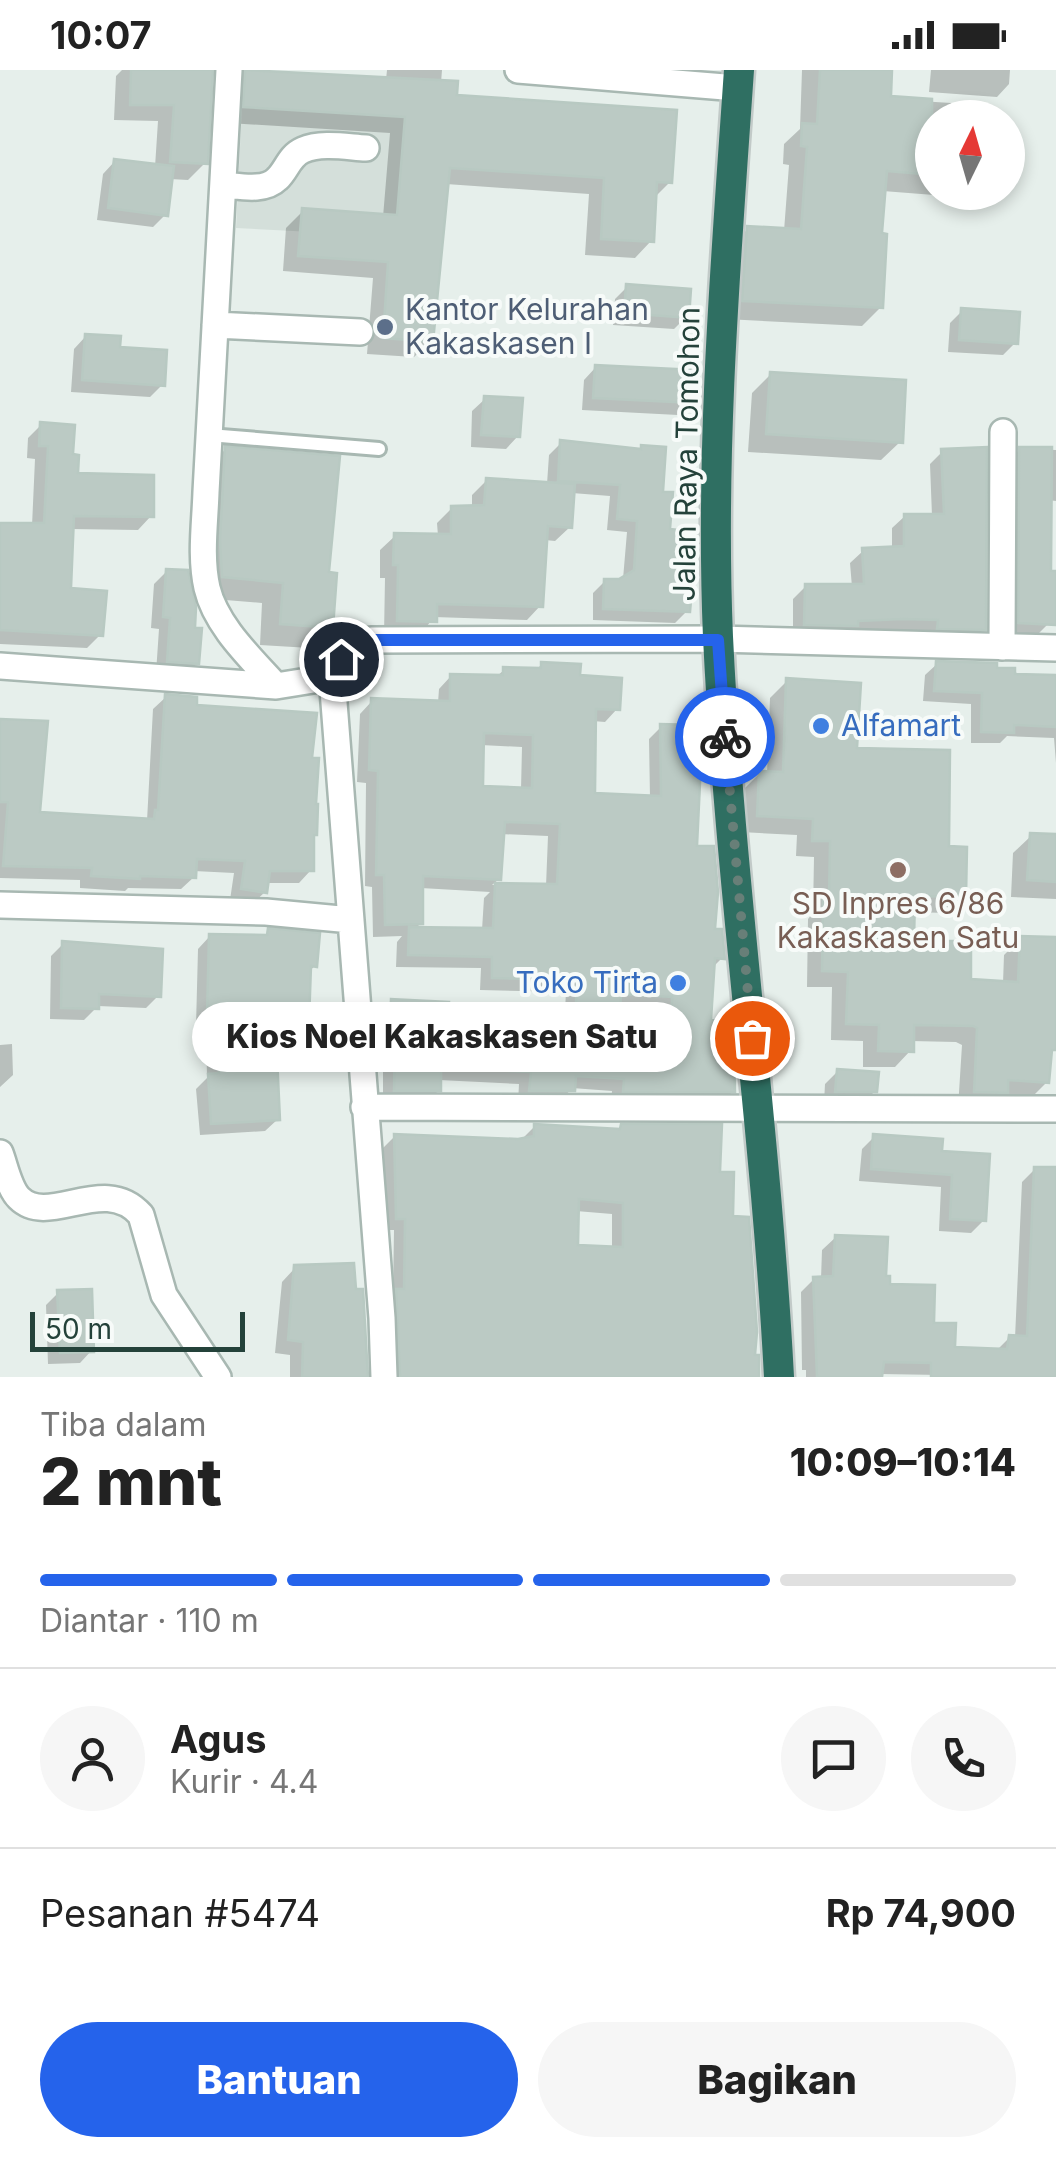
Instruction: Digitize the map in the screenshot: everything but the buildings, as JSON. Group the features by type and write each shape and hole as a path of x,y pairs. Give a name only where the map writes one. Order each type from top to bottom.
{"highway":[{"name":"Jalan Raya Tomohon","path":"738,79 716,478 718,640 779,1377"}],"street":[{"path":"229,70 204,561 208,592 224,623 276,686"},
{"path":"518,70 738,79"},
{"path":"223,184 258,187 276,181 291,158 302,150 366,148"},
{"path":"216,325 360,332"},
{"path":"1002,432 1002,647"},
{"path":"384,1377 332,677 354,644 371,640 718,640 1056,648"},
{"path":"0,666 276,686 332,677"},
{"path":"0,905 266,912 351,920"},
{"path":"364,1107 1056,1110"},
{"path":"0,1153 16,1196 30,1205 48,1207 90,1198 117,1198 132,1205 141,1215 164,1295 218,1377"}],"lane":[{"path":"209,435 379,449"}],"shaded area":[{"path":"243,87 431,97 424,259 371,235 236,228"}],"way so far":[{"path":"725,737 752,1038"}],"place":[{"name":"Kantor Kelurahan Kakaskasen I","path":"385,327"},
{"name":"Alfamart","path":"821,726"},
{"name":"SD Inpres 6/86 Kakaskasen Satu","path":"898,870"},
{"name":"Toko Tirta","path":"678,983"},
{"name":"Kios Noel Kakaskasen Satu","path":"752,1038"}],"route":[{"path":"341,659 354,644 371,640 718,640 725,737"}]}
